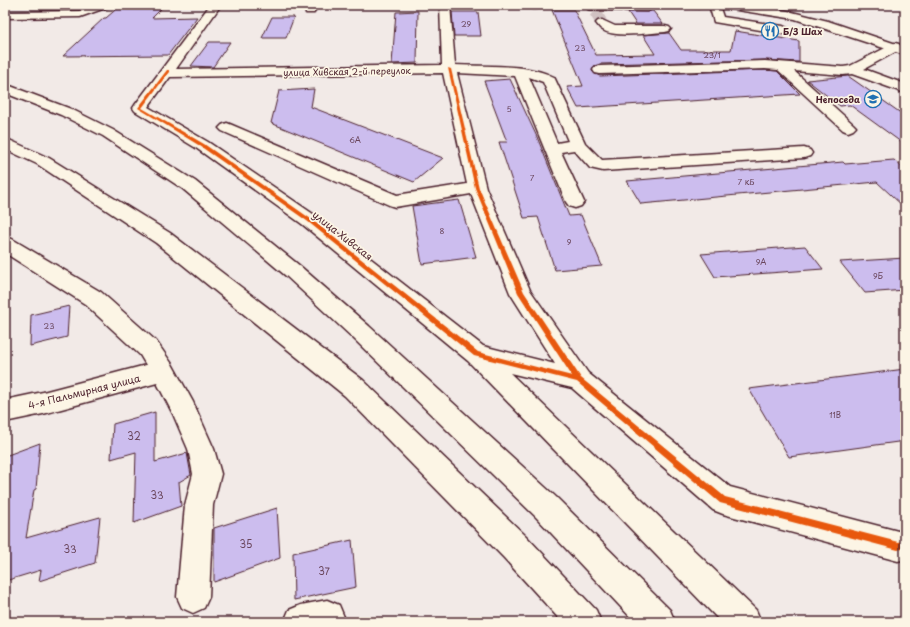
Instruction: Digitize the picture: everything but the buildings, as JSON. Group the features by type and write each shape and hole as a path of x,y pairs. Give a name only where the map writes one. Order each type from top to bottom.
{"street":[{"path":"5,13 80,14 104,5"},
{"path":"170,72 216,5"},
{"path":"445,5 449,69 477,188 521,293 579,380 723,500 898,546 905,544"},
{"path":"527,5 542,6"},
{"path":"714,5 718,20 783,30"},
{"path":"724,5 755,8 796,16 873,36"},
{"path":"776,5 803,10 902,47"},
{"path":"593,8 648,8"},
{"path":"602,23 607,28 615,30 665,29"},
{"path":"853,70 902,47"},
{"path":"600,70 735,65 781,66 828,71 853,70 905,89"},
{"path":"781,66 848,127"},
{"name":"улица Хивская 2-й переулок","path":"170,72 449,69 539,74 549,80 578,145 596,164 603,166 804,153"},
{"name":"улица Хивская","path":"170,72 140,108 202,145 309,220 476,354 579,380"},
{"path":"520,72 575,202"},
{"path":"5,88 59,109 108,133 189,185 293,271 361,332 546,507 658,622"},
{"path":"227,128 395,201 477,188"},
{"path":"5,143 43,161 163,238 354,388 515,547 584,622"},
{"path":"551,148 578,145"},
{"path":"9,250 93,298 148,348 163,371 184,410 198,442 207,474 199,505 193,597"},
{"path":"476,354 744,622"},
{"name":"4-я Пальмирная улица","path":"5,411 43,403 163,371"}],"tunnel":[{"path":"595,12 602,23"}],"cycle path":[{"path":"449,69 477,188 521,293 579,380 723,500 898,546 905,544"},
{"path":"168,71 140,108 202,145 309,220 476,354 579,380"}],"place":[{"name":"Б/З Шах","path":"770,31"},
{"name":"Непоседа","path":"873,99"}]}
